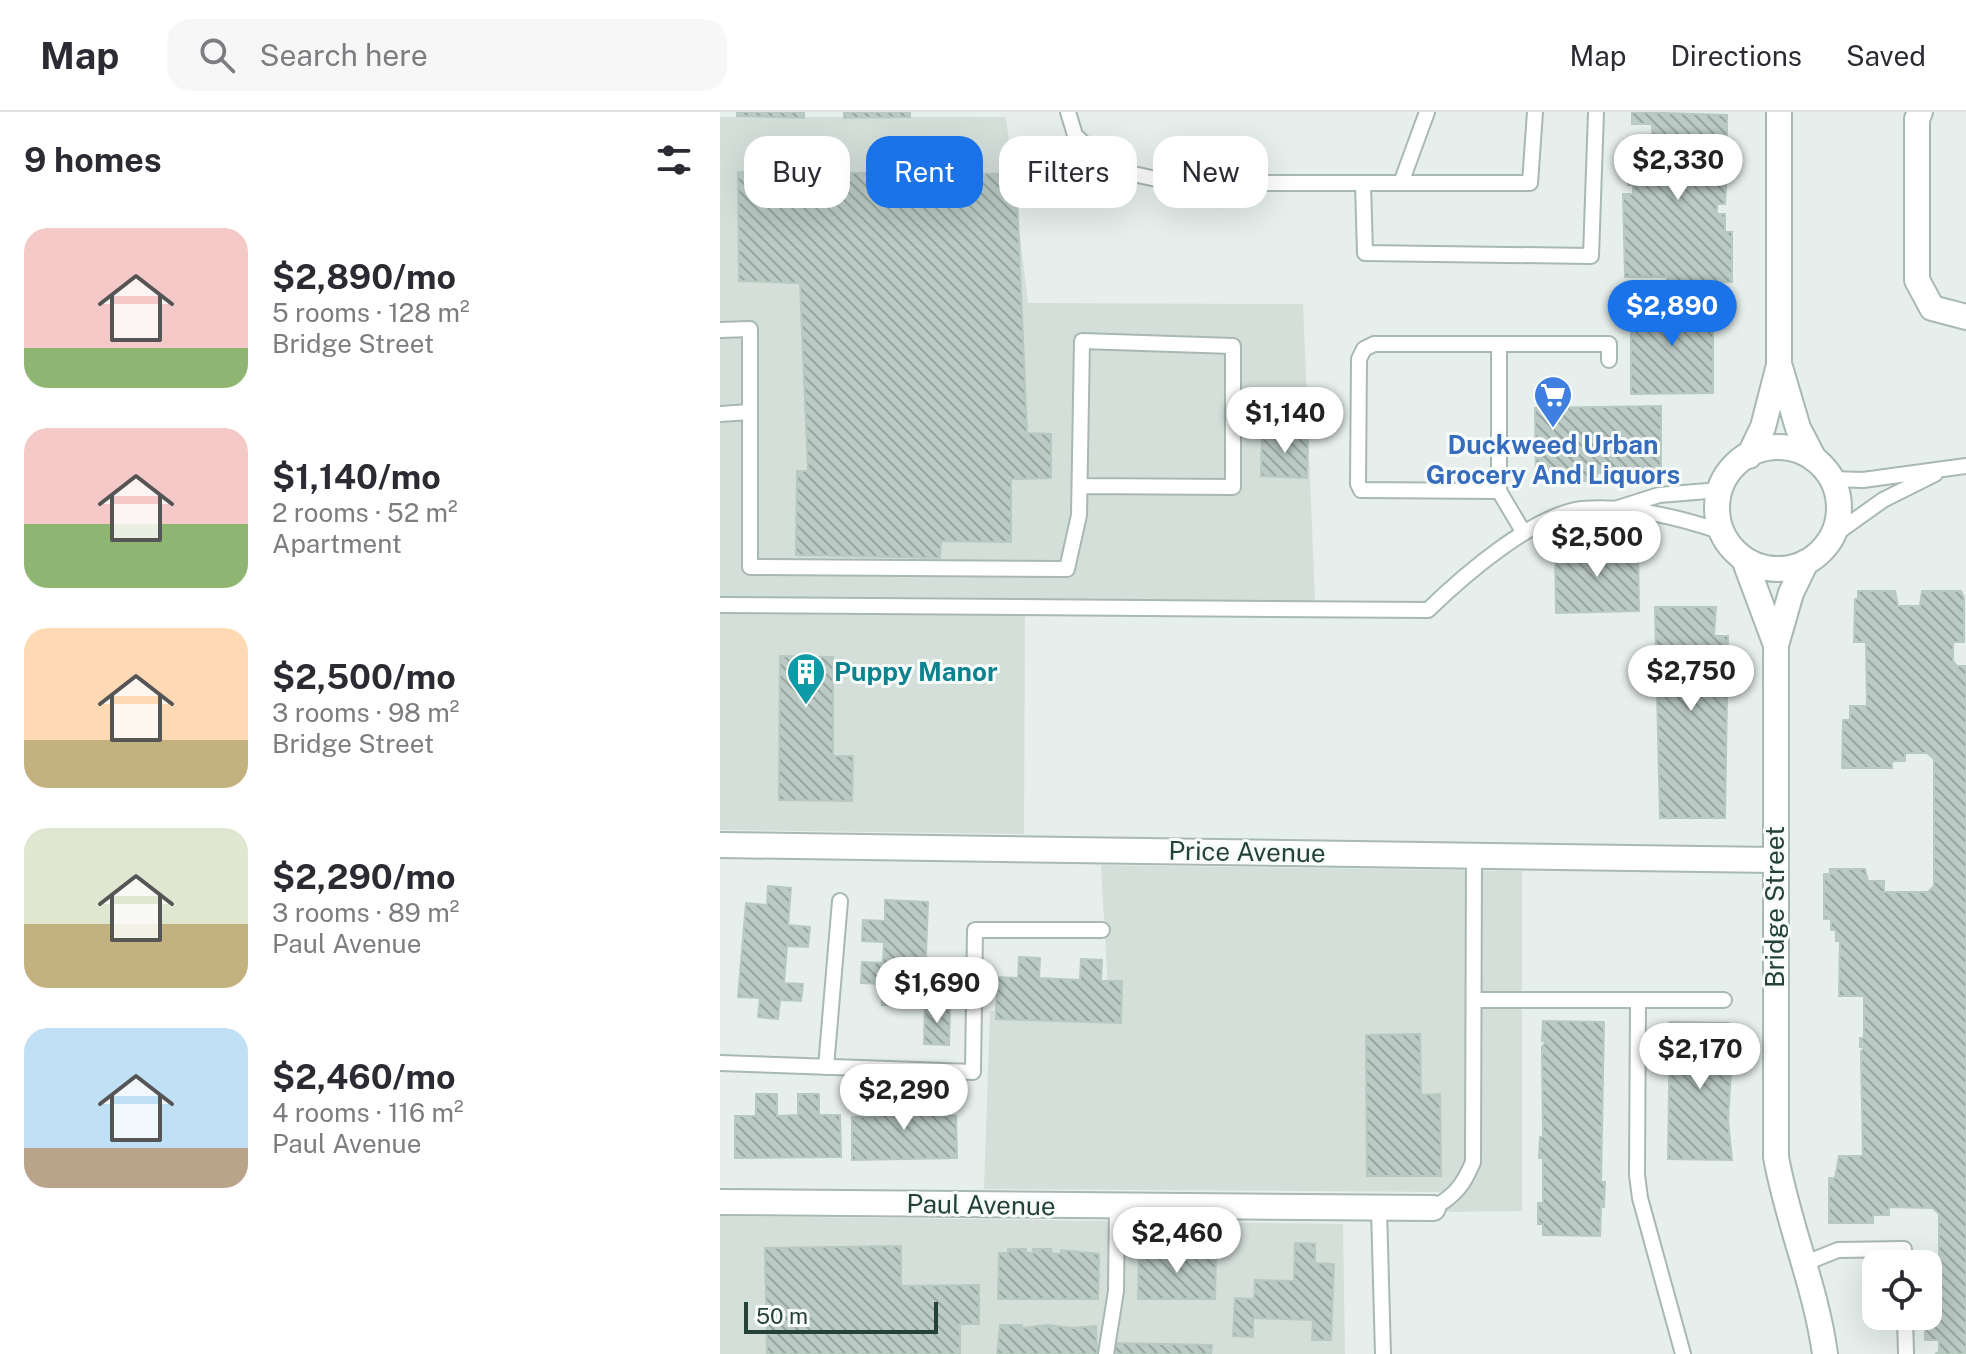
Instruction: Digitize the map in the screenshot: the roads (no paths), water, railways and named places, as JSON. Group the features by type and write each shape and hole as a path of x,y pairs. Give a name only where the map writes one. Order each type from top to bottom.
{"street":[{"path":"1749,456 1763,427 1779,365 1779,112"},
{"path":"1920,112 1917,119 1917,280 1932,308 1966,317"},
{"path":"1779,365 1798,428 1814,459 1832,479 1839,497 1839,516 1834,535 1824,550 1806,562 1776,569 1744,559 1722,532 1717,510 1720,490 1729,472 1749,456 1781,447 1814,459"},
{"name":"Bridge Street","path":"1744,559 1776,645"},
{"name":"Bridge Street","path":"1806,562 1791,593 1776,645 1776,1157 1786,1211 1819,1314 1825,1354"},
{"name":"Price Avenue","path":"720,845 1774,860"},
{"name":"Paul Avenue","path":"720,1202 1433,1208"}],"lane":[{"path":"1068,112 1075,135 1110,169 1175,183 1530,183 1535,112"},
{"path":"1401,183 1427,112"},
{"path":"1363,183 1365,253 1591,256 1596,112"},
{"path":"720,330 750,329 750,567 1067,569 1079,515 1082,341 1233,346 1233,487 1080,486"},
{"path":"1499,491 1361,490 1358,484 1359,359 1364,349 1374,344 1609,344 1609,360"},
{"path":"1499,344 1499,491 1524,533"},
{"path":"720,414 750,412"},
{"path":"1832,479 1863,480 1966,466"},
{"path":"1834,535 1883,500 1943,470"},
{"path":"1614,509 1659,495 1720,490"},
{"path":"720,605 1428,610 1463,576 1524,533 1579,510 1614,509 1684,519 1722,532"},
{"path":"1433,1208 1450,1199 1464,1183 1473,1162 1474,855"},
{"path":"826,1067 840,901"},
{"path":"720,1063 973,1072 975,930 1102,930"},
{"path":"1474,1000 1724,1000"},
{"path":"1638,1001 1637,1175 1640,1198 1683,1354"},
{"path":"1106,1354 1116,1291 1117,1206"},
{"path":"1379,1209 1380,1343 1383,1354"},
{"path":"1803,1264 1838,1250 1904,1250"},
{"path":"1905,1330 1906,1354"}],"place":[{"name":"Duckweed Urban Grocery And Liquors","path":"1553,429"},
{"name":"Puppy Manor","path":"806,706"}]}
